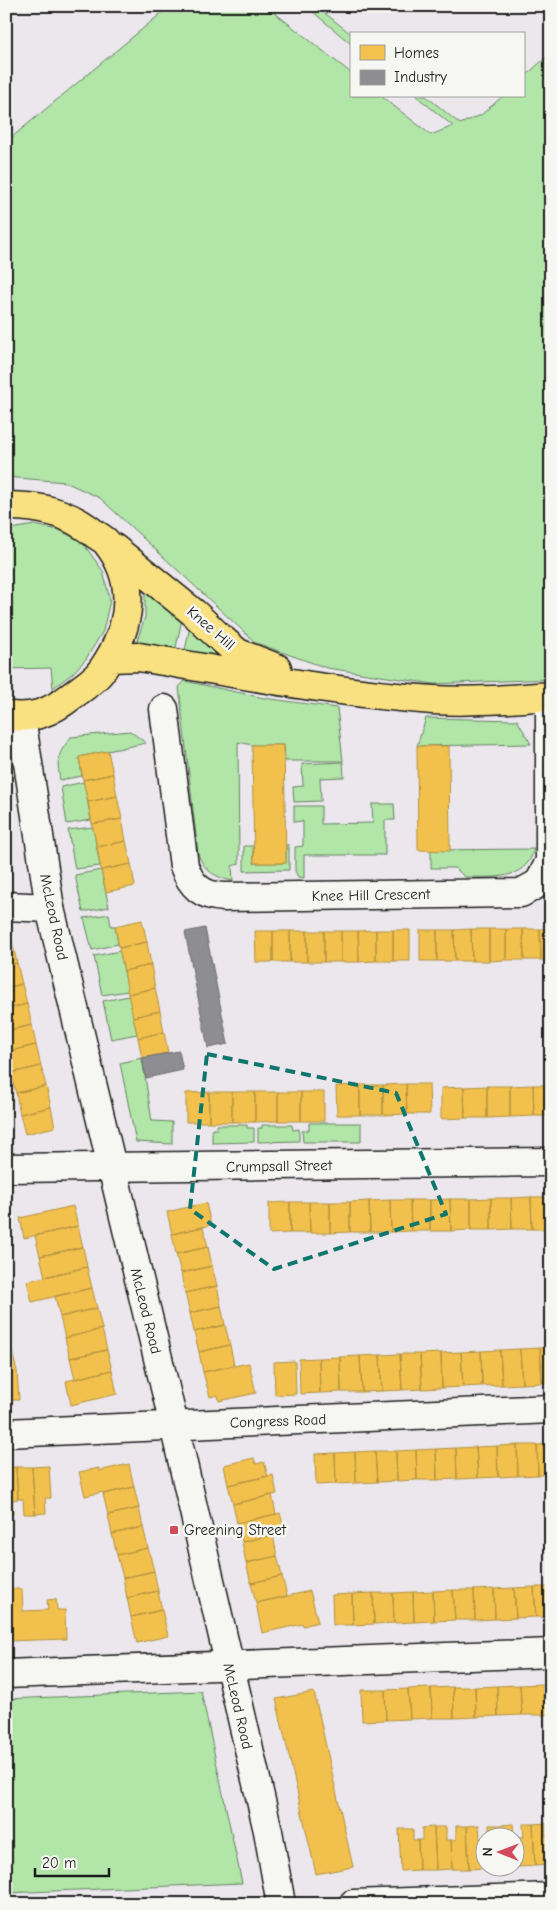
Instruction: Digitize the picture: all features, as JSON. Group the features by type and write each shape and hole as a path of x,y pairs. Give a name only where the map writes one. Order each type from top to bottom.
{"main road":[{"name":"Knee Hill","path":"6,506 22,506 52,511 80,521 194,613 238,653 330,688"},
{"name":"Knee Hill","path":"14,716 47,712 65,701 98,675 120,640 128,614 127,586 119,564 107,542"},
{"name":"Knee Hill","path":"110,658 139,657 330,688 434,700 492,700 550,696"}],"street":[{"name":"Knee Hill Crescent","path":"164,709 184,866 194,886 204,893 224,897 521,893 538,884 545,874 550,861 550,696"},
{"name":"McLeod Road","path":"14,716 50,908 174,1426 268,1831 281,1904"},
{"path":"6,906 50,908"},
{"name":"Crumpsall Street","path":"6,1168 551,1162"},
{"name":"Congress Road","path":"6,1433 551,1409"},
{"path":"6,1674 551,1653"},
{"path":"353,1904 551,1897"}],"highlighted area":[{"path":"207,1054 396,1093 446,1214 274,1269 190,1209"}],"green space":[{"path":"170,6 266,6 350,72 350,98 384,98 431,135 453,126 418,98 428,98 460,124 481,115 501,98 524,98 524,77 551,53 551,679 434,684 327,668 256,643 100,498 65,482 6,477 6,142"},
{"path":"306,6 316,6 350,33 350,43"},
{"path":"34,525 59,530 82,542 103,571 110,600 103,631 86,659 72,674 53,688 51,668 6,669 6,530"},
{"path":"145,590 182,619 175,652 147,644 136,644 145,617"},
{"path":"190,626 226,657 225,665 184,655"},
{"path":"185,681 264,698 337,708 343,761 285,761 284,745 252,745 238,742 239,864 232,866 233,881 211,873 203,865 198,853 179,687"},
{"path":"426,718 517,720 531,744 417,746"},
{"path":"130,731 146,743 79,757 82,776 60,780 59,757 71,737"},
{"path":"343,762 344,777 320,778 321,801 294,802 293,787 303,786 302,764"},
{"path":"84,782 91,820 67,824 61,787"},
{"path":"372,804 394,804 395,820 385,820 385,855 304,855 304,878 298,877 295,871 295,847 303,846 303,821 294,822 294,806 321,806 321,824 373,823"},
{"path":"93,827 100,866 75,869 68,830"},
{"path":"286,845 289,845 289,870 244,871 244,846 253,846 254,863 286,863"},
{"path":"534,849 530,860 524,867 516,872 496,877 465,877 455,868 431,868 431,850"},
{"path":"101,870 109,907 83,912 75,875"},
{"path":"109,914 111,926 115,926 118,944 92,950 84,918"},
{"path":"120,951 128,991 102,995 94,956"},
{"path":"129,996 137,1034 111,1039 103,1001"},
{"path":"142,1058 152,1121 172,1122 172,1144 136,1142 120,1063"},
{"path":"309,1123 361,1123 361,1142 303,1142 302,1131 309,1130"},
{"path":"217,1125 247,1125 247,1128 254,1128 254,1142 212,1143 212,1129 217,1129"},
{"path":"262,1125 292,1125 293,1130 299,1129 299,1141 258,1142 258,1128 262,1128"},
{"path":"201,1691 242,1883 6,1893 6,1699"}],"building: Homes":[{"path":"252,745 284,745 286,863 254,863"},
{"path":"417,746 449,746 450,851 418,850"},
{"path":"108,751 113,774 83,780 79,757"},
{"path":"113,774 117,796 88,802 83,780"},
{"path":"117,796 122,819 92,824 88,802"},
{"path":"122,819 126,841 97,847 92,824"},
{"path":"126,841 131,864 101,870 97,847"},
{"path":"131,864 135,886 106,892 101,870"},
{"path":"142,920 147,942 119,948 115,926"},
{"path":"471,929 489,929 489,961 472,961"},
{"path":"471,929 472,961 455,961 454,930"},
{"path":"489,929 506,929 506,960 489,961"},
{"path":"506,929 523,929 524,960 506,960"},
{"path":"523,929 540,929 541,960 524,960"},
{"path":"540,929 551,929 551,960 541,960"},
{"path":"376,930 393,930 393,961 376,961"},
{"path":"376,930 376,961 359,962 358,931"},
{"path":"393,930 410,930 410,961 393,961"},
{"path":"420,930 437,930 437,961 420,961"},
{"path":"437,930 454,930 455,961 437,961"},
{"path":"255,931 273,931 273,962 256,962"},
{"path":"273,931 290,931 290,962 273,962"},
{"path":"290,931 307,931 307,962 290,962"},
{"path":"307,931 324,931 324,962 307,962"},
{"path":"324,931 341,931 341,962 324,962"},
{"path":"341,931 358,931 359,962 341,962"},
{"path":"10,932 17,963 6,966 6,933"},
{"path":"147,942 151,965 124,971 119,948"},
{"path":"17,963 22,984 6,988 6,966"},
{"path":"151,965 155,988 128,994 124,971"},
{"path":"22,984 27,1004 6,1009 6,988"},
{"path":"155,988 160,1011 133,1017 128,994"},
{"path":"27,1004 32,1025 6,1031 6,1009"},
{"path":"160,1011 164,1032 138,1038 133,1017"},
{"path":"32,1025 36,1045 6,1052 6,1031"},
{"path":"164,1032 168,1053 142,1058 138,1038"},
{"path":"36,1045 41,1066 11,1073 6,1052"},
{"path":"41,1066 46,1086 16,1093 11,1073"},
{"path":"406,1084 407,1114 383,1115 383,1085"},
{"path":"406,1084 429,1084 430,1114 407,1114"},
{"path":"360,1085 360,1115 337,1115 336,1086"},
{"path":"360,1085 383,1085 383,1115 360,1115"},
{"path":"533,1085 534,1116 510,1117 510,1086"},
{"path":"533,1085 551,1085 551,1116 534,1116"},
{"path":"46,1086 51,1107 20,1114 16,1093"},
{"path":"487,1086 487,1118 465,1118 464,1087"},
{"path":"487,1086 510,1086 510,1117 487,1118"},
{"path":"464,1087 465,1118 441,1119 441,1088"},
{"path":"209,1092 209,1122 186,1122 186,1093"},
{"path":"209,1092 232,1092 232,1122 209,1122"},
{"path":"232,1092 255,1092 255,1122 232,1122"},
{"path":"255,1092 278,1092 278,1121 255,1122"},
{"path":"278,1092 301,1092 301,1121 278,1121"},
{"path":"301,1092 324,1092 324,1121 301,1121"},
{"path":"51,1107 55,1127 25,1134 20,1114"},
{"path":"531,1197 551,1197 551,1229 532,1229"},
{"path":"531,1197 532,1229 512,1229 511,1198"},
{"path":"491,1198 511,1198 512,1229 491,1230"},
{"path":"491,1198 491,1230 471,1230 471,1199"},
{"path":"450,1199 471,1199 471,1230 451,1231"},
{"path":"450,1199 451,1231 430,1231 430,1200"},
{"path":"390,1200 410,1200 411,1231 391,1232"},
{"path":"390,1200 391,1232 370,1232 369,1201"},
{"path":"410,1200 430,1200 430,1231 411,1231"},
{"path":"369,1201 370,1232 350,1232 350,1202"},
{"path":"290,1202 290,1233 269,1234 269,1203"},
{"path":"290,1202 309,1202 310,1233 290,1233"},
{"path":"309,1202 330,1202 330,1233 310,1233"},
{"path":"330,1202 350,1202 350,1232 330,1233"},
{"path":"206,1203 211,1225 172,1234 167,1212"},
{"path":"73,1206 78,1226 24,1238 20,1218"},
{"path":"78,1226 83,1247 40,1256 35,1236"},
{"path":"203,1227 208,1247 176,1254 172,1234"},
{"path":"83,1247 87,1267 45,1277 40,1256"},
{"path":"208,1247 212,1266 181,1273 176,1254"},
{"path":"212,1266 217,1286 185,1293 181,1273"},
{"path":"87,1267 92,1288 32,1302 27,1281"},
{"path":"217,1286 221,1306 190,1313 185,1293"},
{"path":"92,1288 97,1308 60,1317 55,1296"},
{"path":"221,1306 225,1325 194,1332 190,1313"},
{"path":"97,1308 102,1329 65,1338 60,1317"},
{"path":"225,1325 230,1345 199,1352 194,1332"},
{"path":"102,1329 107,1350 70,1358 65,1338"},
{"path":"230,1345 234,1365 203,1372 199,1352"},
{"path":"551,1347 551,1382 542,1383 540,1348"},
{"path":"6,1348 11,1348 17,1371 19,1400 6,1400"},
{"path":"540,1348 542,1383 522,1384 520,1349"},
{"path":"520,1349 522,1384 502,1385 500,1350"},
{"path":"107,1350 112,1370 75,1379 70,1358"},
{"path":"500,1350 502,1385 482,1386 481,1351"},
{"path":"481,1351 482,1386 463,1387 461,1352"},
{"path":"461,1352 463,1387 442,1388 441,1353"},
{"path":"441,1353 442,1388 422,1389 420,1354"},
{"path":"400,1354 402,1390 382,1391 380,1355"},
{"path":"400,1354 420,1354 422,1389 402,1390"},
{"path":"380,1355 382,1391 362,1392 360,1356"},
{"path":"360,1356 362,1392 341,1392 340,1357"},
{"path":"340,1357 341,1392 320,1393 319,1358"},
{"path":"319,1358 320,1393 300,1394 299,1359"},
{"path":"295,1361 296,1394 275,1395 274,1362"},
{"path":"249,1363 256,1393 219,1401 218,1395 210,1397 203,1372"},
{"path":"112,1370 117,1394 71,1405 66,1381"},
{"path":"551,1444 551,1475 538,1475 537,1445"},
{"path":"517,1445 518,1476 498,1477 497,1446"},
{"path":"517,1445 537,1445 538,1475 518,1476"},
{"path":"497,1446 498,1477 478,1478 476,1447"},
{"path":"476,1447 478,1478 457,1479 456,1448"},
{"path":"456,1448 457,1479 437,1480 436,1449"},
{"path":"436,1449 437,1480 417,1480 416,1450"},
{"path":"416,1450 417,1480 397,1481 396,1451"},
{"path":"375,1451 377,1482 356,1483 355,1452"},
{"path":"375,1451 396,1451 397,1481 377,1482"},
{"path":"355,1452 356,1483 336,1484 335,1453"},
{"path":"335,1453 336,1484 316,1485 315,1454"},
{"path":"254,1458 256,1464 264,1462 268,1476 228,1485 224,1465"},
{"path":"129,1464 134,1487 85,1496 79,1472 99,1468 99,1471"},
{"path":"49,1466 51,1498 45,1498 46,1513 35,1514 32,1467"},
{"path":"16,1467 32,1467 35,1514 24,1514 23,1499 18,1499"},
{"path":"16,1467 18,1499 12,1500 13,1514 6,1515 6,1468"},
{"path":"273,1475 277,1494 233,1504 228,1485"},
{"path":"134,1487 139,1508 108,1515 103,1494"},
{"path":"272,1495 276,1514 237,1523 233,1504"},
{"path":"139,1508 143,1527 112,1534 108,1515"},
{"path":"280,1513 285,1532 242,1542 237,1523"},
{"path":"143,1527 148,1548 117,1555 112,1534"},
{"path":"273,1535 277,1556 246,1563 242,1542"},
{"path":"148,1548 154,1571 123,1578 117,1555"},
{"path":"277,1556 282,1576 251,1583 246,1563"},
{"path":"154,1571 158,1591 127,1598 123,1578"},
{"path":"282,1576 287,1596 256,1603 251,1583"},
{"path":"534,1587 551,1587 551,1617 536,1617"},
{"path":"534,1587 536,1617 516,1618 514,1588"},
{"path":"514,1588 516,1618 495,1619 494,1589"},
{"path":"6,1589 22,1589 23,1611 48,1610 47,1600 56,1599 57,1610 65,1610 66,1639 6,1641"},
{"path":"494,1589 495,1619 475,1620 474,1590"},
{"path":"453,1590 474,1590 475,1620 455,1620"},
{"path":"453,1590 455,1620 434,1621 433,1591"},
{"path":"158,1591 162,1610 131,1617 127,1598"},
{"path":"310,1591 318,1622 262,1633 256,1603"},
{"path":"433,1591 434,1621 414,1622 413,1592"},
{"path":"413,1592 414,1622 394,1623 393,1593"},
{"path":"373,1593 393,1593 394,1623 374,1624"},
{"path":"373,1593 374,1624 353,1625 352,1594"},
{"path":"352,1594 353,1625 333,1625 332,1595"},
{"path":"162,1610 168,1636 137,1643 131,1617"},
{"path":"543,1684 551,1684 551,1714 544,1715"},
{"path":"543,1684 544,1715 522,1715 520,1685"},
{"path":"520,1685 522,1715 498,1716 497,1686"},
{"path":"497,1686 498,1716 476,1717 475,1687"},
{"path":"453,1687 475,1687 476,1717 454,1718"},
{"path":"453,1687 454,1718 432,1718 431,1688"},
{"path":"431,1688 432,1718 410,1719 408,1689"},
{"path":"408,1689 410,1719 386,1720 385,1690"},
{"path":"361,1690 385,1690 386,1720 362,1721"},
{"path":"314,1692 353,1867 316,1874 276,1699"},
{"path":"546,1823 546,1836 551,1836 551,1865 535,1866 533,1824"},
{"path":"513,1824 513,1828 501,1828 501,1825"},
{"path":"523,1824 533,1824 535,1866 524,1867"},
{"path":"479,1825 479,1828 474,1828 474,1869 469,1869 467,1826"},
{"path":"489,1825 501,1825 501,1828 489,1828"},
{"path":"456,1826 467,1826 469,1869 452,1869 451,1840 456,1840"},
{"path":"434,1827 446,1827 446,1840 451,1840 452,1869 436,1870"},
{"path":"434,1827 436,1870 419,1870 418,1840 422,1840 422,1828"},
{"path":"399,1829 413,1829 413,1840 418,1840 419,1870 401,1871"}],"building: Industry":[{"path":"205,928 228,1044 208,1048 185,932"},
{"path":"179,1051 183,1070 146,1078 142,1058"}],"place":[{"name":"Greening Street","path":"174,1530"}]}
